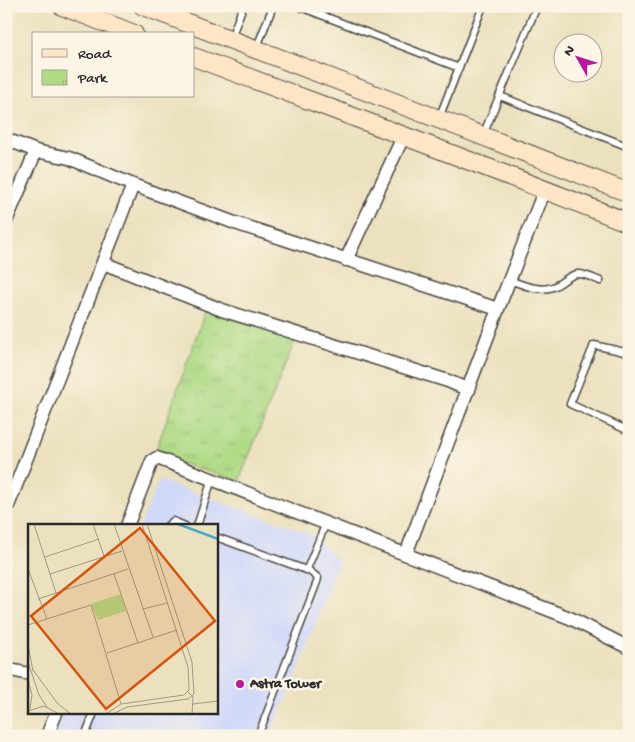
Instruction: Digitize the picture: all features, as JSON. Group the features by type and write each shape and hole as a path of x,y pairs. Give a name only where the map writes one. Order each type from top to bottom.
{"street":[{"path":"62,6 129,32"},
{"path":"142,6 629,193"},
{"path":"195,57 403,137 453,154 629,223"},
{"path":"453,154 462,128"},
{"path":"346,260 403,137"},
{"path":"6,139 36,151 69,158 133,185 235,223 498,309"},
{"path":"6,221 36,151"},
{"path":"6,511 133,185"},
{"path":"406,554 509,280 545,190"},
{"path":"103,263 222,310 448,381 469,390"},
{"path":"128,524 152,461 157,458 570,618 629,648"},
{"path":"6,669 28,674"},
{"path":"46,736 56,714"}],"lane":[{"path":"231,40 243,6"},
{"path":"256,49 273,6"},
{"path":"298,6 459,68"},
{"path":"439,119 483,6"},
{"path":"483,136 537,6"},
{"path":"500,96 629,147"},
{"path":"509,280 539,289 558,285 576,274 586,275 600,281"},
{"path":"629,353 594,344 570,404 629,431"},
{"path":"198,524 212,479"},
{"path":"309,571 308,566 326,523"},
{"path":"218,538 309,571 318,578 258,736"},
{"path":"86,736 94,714"}],"shaded area":[{"name":"Astra Tower","path":"159,480 311,534 339,561 297,673 270,736 53,736 62,714 218,714 218,524 141,524"}],"green space":[{"path":"210,298 298,333 239,481 154,455"}],"place":[{"name":"Astra Tower","path":"240,684"}]}
